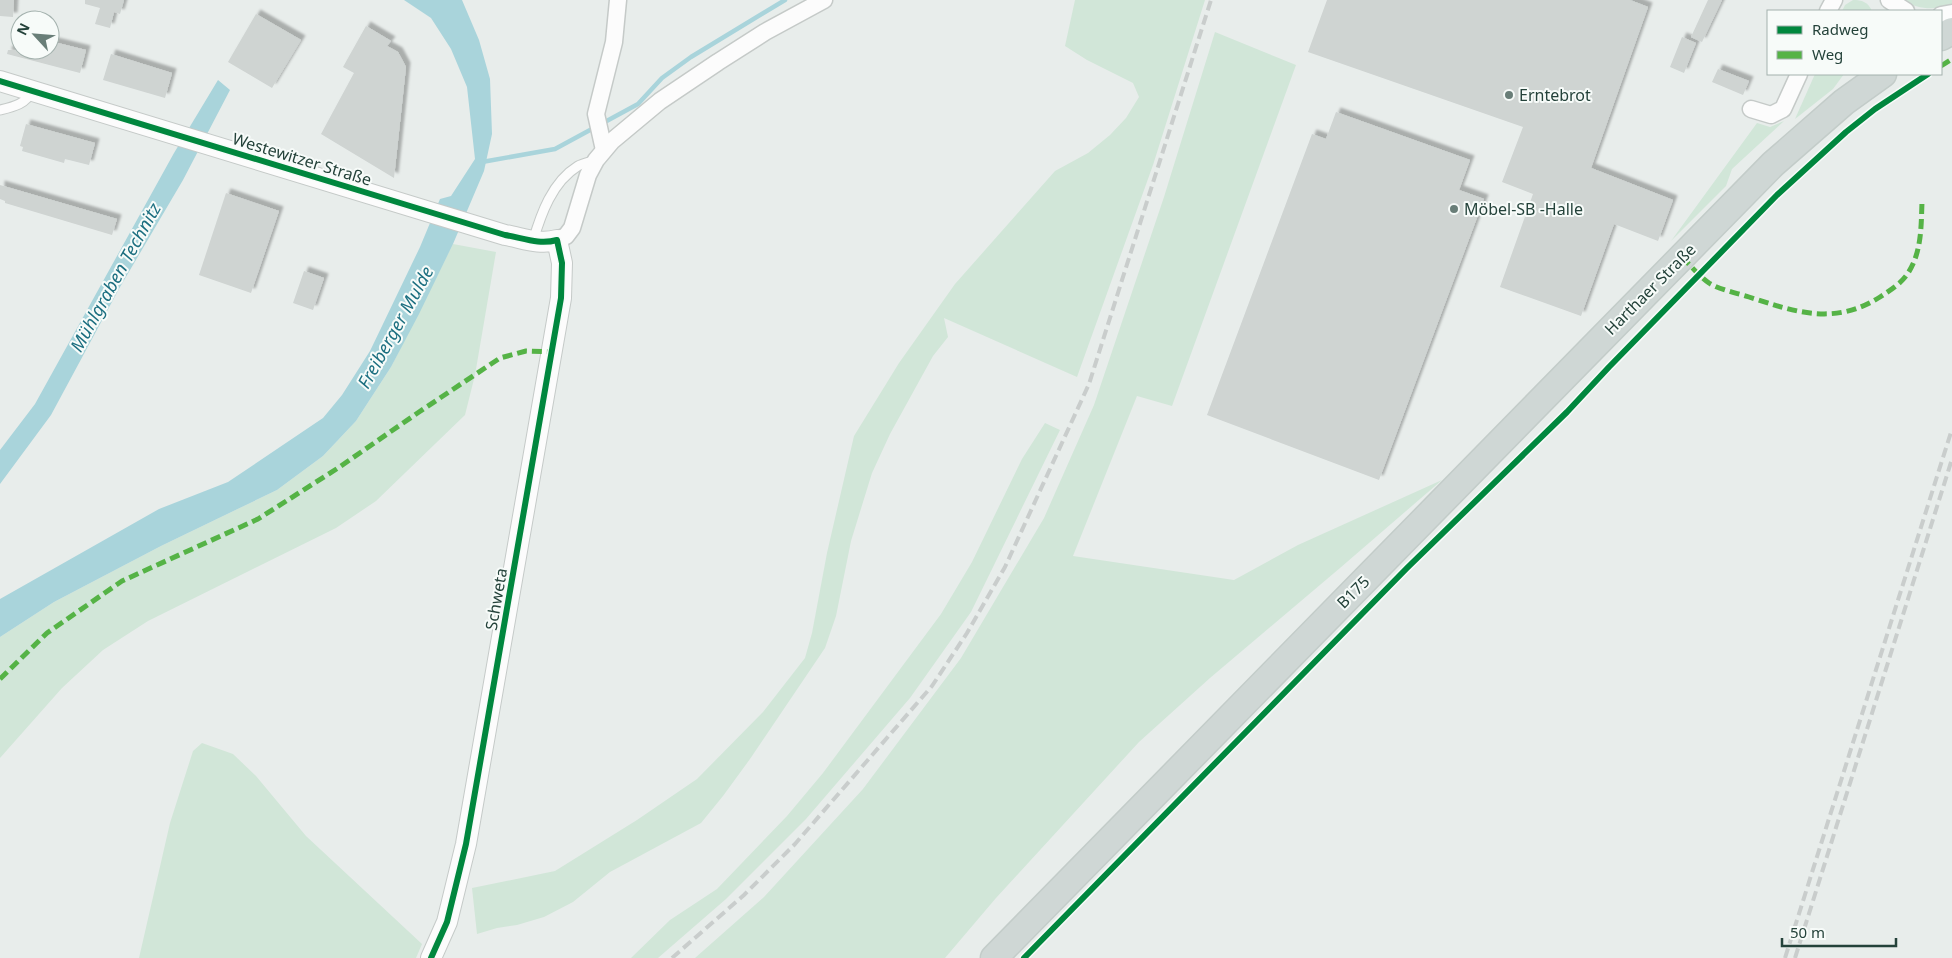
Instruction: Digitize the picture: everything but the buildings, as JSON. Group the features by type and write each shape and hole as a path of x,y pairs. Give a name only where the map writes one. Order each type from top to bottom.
{"main road":[{"name":"Harthaer Straße","path":"1427,517 1773,164 1844,102 1882,75"},
{"name":"B175","path":"994,958 1427,517"}],"street":[{"path":"600,155 598,122 614,42 618,0"},
{"path":"557,240 566,236 572,228 588,175 600,155 612,141 660,101 718,62 765,32 824,0"},
{"path":"1889,0 1904,10"},
{"path":"1751,109 1771,115 1783,109 1800,75"},
{"name":"Westewitzer Straße","path":"0,81 507,235 548,243 557,240"},
{"name":"Schweta","path":"431,958 447,922 456,890 479,777 561,298 562,263 557,240"}],"lane":[{"path":"0,110 24,101 30,96 32,90"},
{"path":"532,241 542,210 561,180 578,166 600,155"}],"green space":[{"path":"1075,0 1205,0 1153,165 1077,377 944,318 948,337 933,356 890,434 872,473 851,541 836,616 825,648 723,796 701,823 610,872 573,902 544,917 477,934 472,888 555,871 637,820 697,779 763,712 805,658 854,436 899,363 955,284 1055,171 1088,153 1110,135 1126,118 1139,97 1133,83 1087,60 1065,46"},
{"path":"1853,0 1859,0 1869,5 1872,10 1842,10 1845,5"},
{"path":"1902,0 1952,0 1952,5 1927,8 1914,6"},
{"path":"1215,32 1296,65 1172,406 1137,396 1073,556 1234,580 1298,545 1442,480 1210,678 1139,742 996,898 945,958 695,958 764,897 863,789 961,658 1044,518 1094,405 1164,197"},
{"path":"1815,75 1843,75 1833,89 1795,119"},
{"path":"1784,121 1732,169 1726,186 1671,241 1757,123 1770,127"},
{"path":"453,244 496,252 475,375 465,415 376,501 336,528 148,621 103,650 62,688 0,758 0,637 54,602 161,546 277,490 323,456 356,421 391,367"},
{"path":"1045,423 1060,430 971,612 910,698 806,819 726,899 658,958 631,958 670,920 717,889 787,816 823,773 941,614 972,562 1022,459"},
{"path":"202,743 233,754 256,776 306,836 422,944 416,958 139,958 170,823 193,751"}],"water":[{"name":"Freiberger Mulde","path":"404,0 462,0 479,40 490,79 492,134 484,171 453,244 391,367 356,421 323,456 277,490 161,546 54,602 0,637 0,599 159,509 228,482 323,418 342,395 370,351 420,247 440,199 451,196 475,159 467,87 451,49 431,18"},
{"name":"Mühlgraben Technitz","path":"218,80 230,90 183,180 120,287 51,415 0,484 0,450 35,404 174,153"}],"waterway":[{"path":"482,162 555,149 638,104 662,78 691,57 785,0"}],"railway":[{"path":"672,958 744,895 795,844 932,686 967,633 1005,567 1089,384 1211,0"},
{"path":"1785,958 1952,429"},
{"path":"1795,958 1952,459"}],"marked path":[{"path":"1942,65 1952,59"},
{"path":"1682,257 1705,280 1723,289 1783,307 1815,314 1847,311 1863,306 1880,297 1906,276 1918,250 1922,202"},
{"path":"0,679 47,633 122,581 258,519 338,468 500,358 526,351 553,352"}],"cycle path":[{"path":"1024,958 1407,568 1567,412 1777,195 1846,132 1875,109 1926,75"},
{"path":"0,81 505,235 537,241 557,240 562,263 561,298 466,844 447,922 431,958"}],"place":[{"name":"Erntebrot","path":"1509,95"},
{"name":"Möbel-SB -Halle","path":"1454,209"}]}
